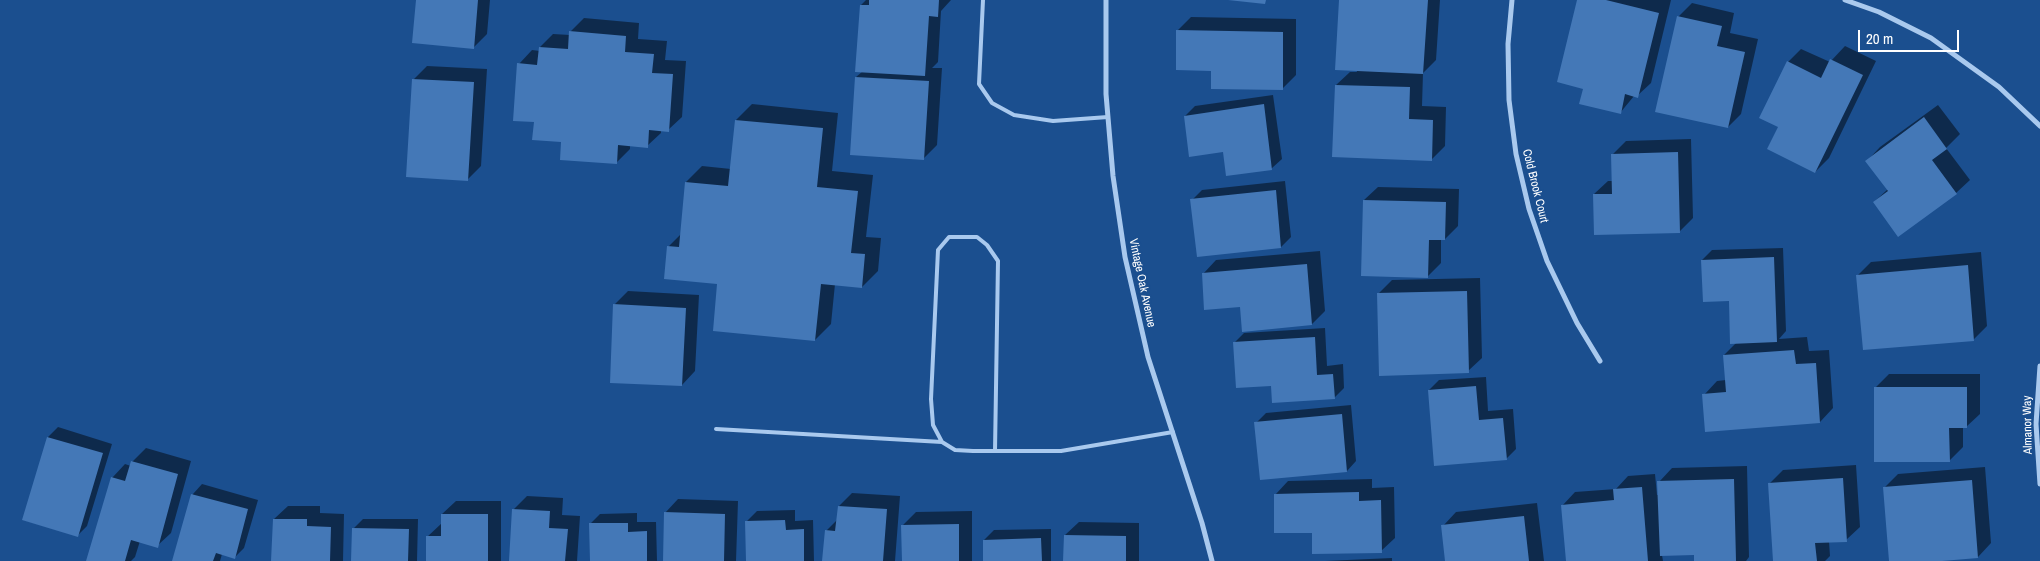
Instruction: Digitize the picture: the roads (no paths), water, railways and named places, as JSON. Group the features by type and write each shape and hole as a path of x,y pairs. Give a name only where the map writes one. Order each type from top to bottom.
{"street":[{"name":"Vintage Oak Avenue","path":"1106,0 1108,117 1113,176 1125,257 1148,356 1202,522 1212,561"},
{"name":"Cold Brook Court","path":"1512,0 1508,44 1509,100 1516,154 1526,200 1547,261 1577,323 1600,362"},
{"path":"1845,0 1879,12 1931,38 1999,86 2040,126"},
{"name":"Almanor Way","path":"2040,366 2036,424 2040,484"}],"lane":[{"path":"983,0 979,84 992,103 1014,115 1053,121 1108,117"},
{"path":"942,442 933,425 931,399 938,250 949,237 977,237 987,245 998,261 995,451"},
{"path":"716,429 942,442 955,450 995,451 1061,451 1173,432"}]}
